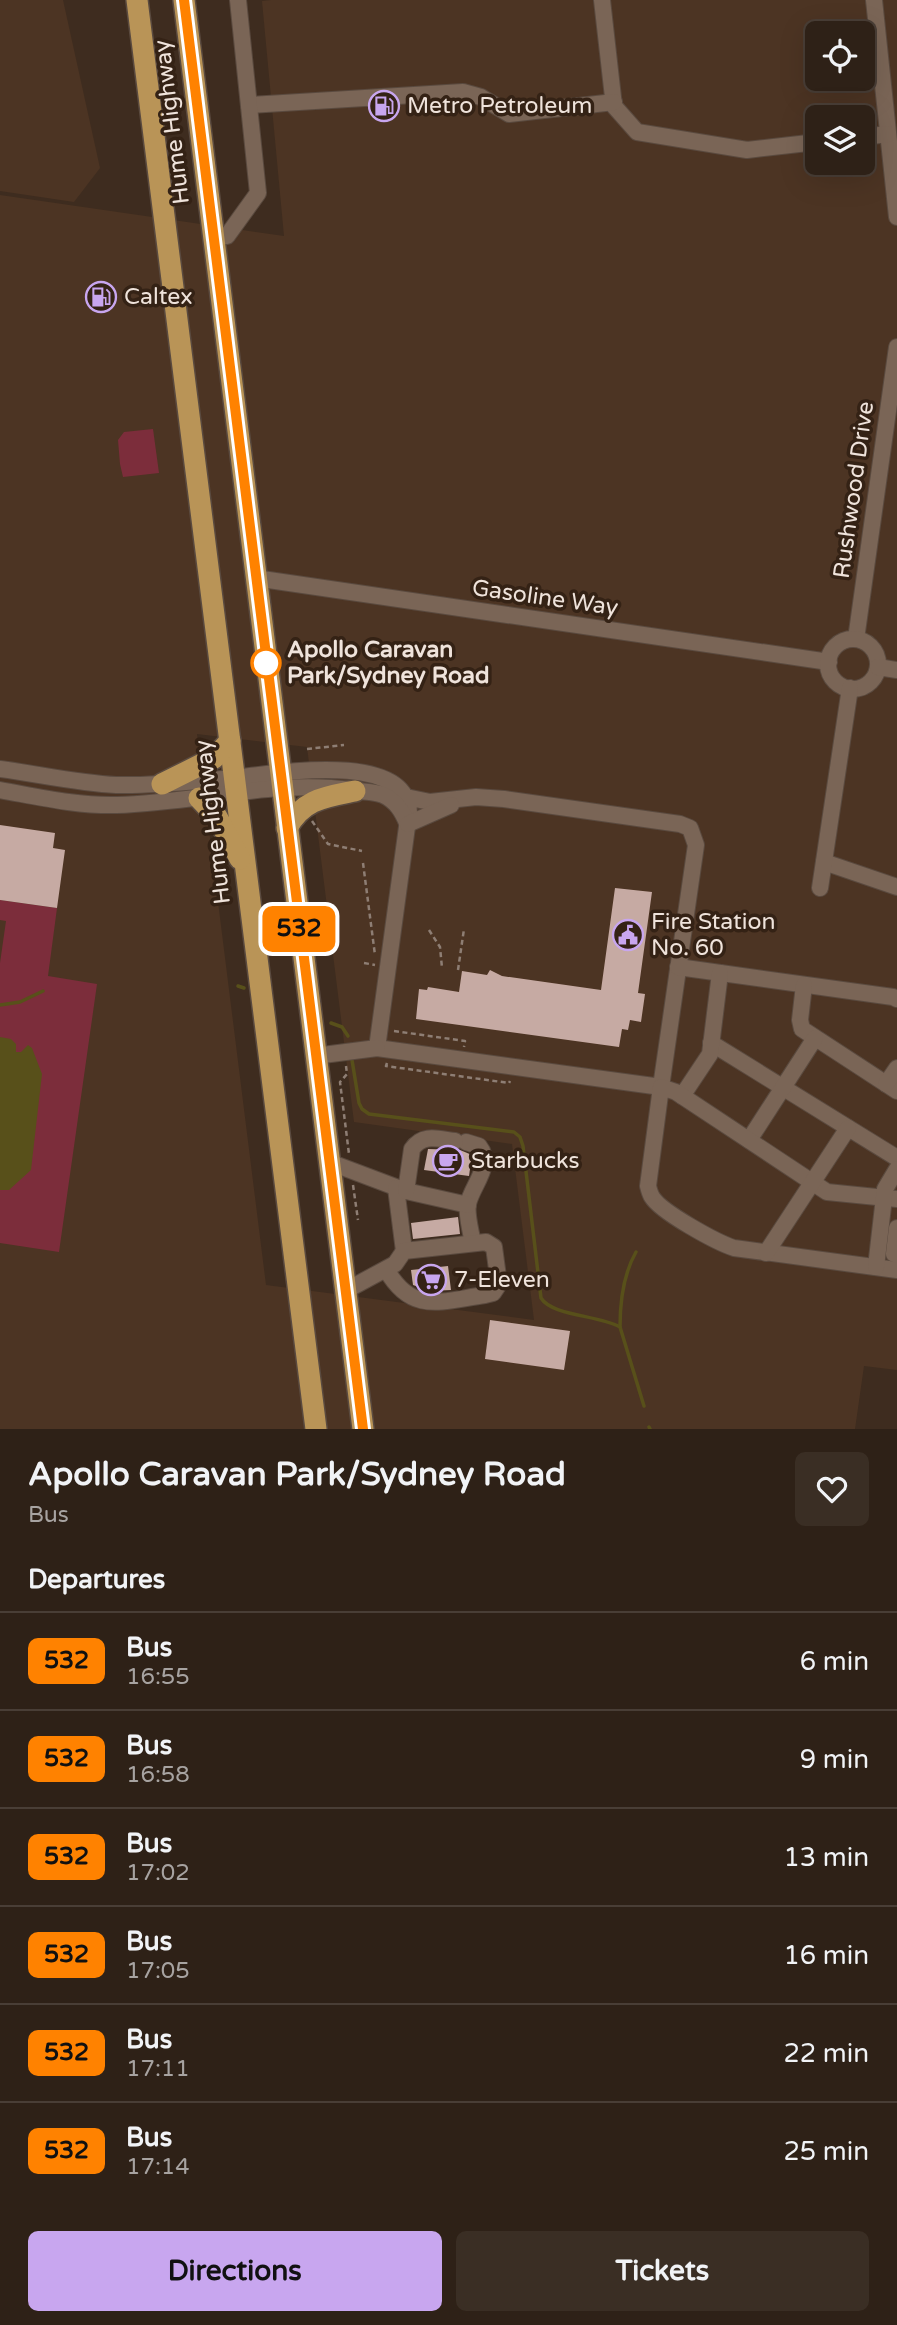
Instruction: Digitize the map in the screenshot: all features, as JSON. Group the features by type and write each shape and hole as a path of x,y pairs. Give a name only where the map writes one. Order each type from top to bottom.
{"highway":[{"name":"Hume Highway","path":"137,0 316,1429"},
{"name":"Hume Highway","path":"184,0 363,1429"},
{"path":"162,784 214,758 230,741"},
{"path":"287,828 294,815 306,805 355,791"},
{"path":"199,798 217,817 245,867"}],"street":[{"path":"213,237 227,236 258,193 239,0"},
{"path":"602,0 614,106 637,132 747,150 805,143"},
{"path":"874,0 897,217"},
{"path":"249,105 463,92 481,97 509,114 614,102"},
{"path":"875,136 888,134"},
{"name":"Rushwood Drive","path":"856,639 897,347"},
{"name":"Gasoline Way","path":"255,578 829,662"},
{"path":"856,639 863,641 875,652 878,667 872,681 865,686 850,688 832,677 829,662 835,648 841,643 856,639"},
{"path":"878,667 897,670"},
{"path":"820,888 850,688"},
{"path":"0,769 114,785 235,786"},
{"path":"0,790 86,805 117,805 199,798 235,786 329,770 368,775 389,780 397,785 406,797 409,812 377,1048"},
{"path":"45,798 49,776"},
{"path":"281,779 374,792 390,799 402,812 408,824"},
{"path":"406,797 430,802 466,798 504,799 680,824 690,828 696,845 648,1186 652,1197 660,1206 718,1243 734,1248 897,1270"},
{"path":"408,824 466,798"},
{"path":"824,862 897,887"},
{"path":"678,967 897,999"},
{"path":"682,1096 710,1054 720,973"},
{"path":"804,985 800,1020 802,1029 892,1088 897,1068"},
{"path":"749,1140 815,1038"},
{"path":"711,1043 897,1158"},
{"path":"315,1056 377,1048 661,1087 682,1096 827,1192 890,1199"},
{"path":"766,1253 848,1128"},
{"path":"345,1291 395,1264 404,1251 401,1189 412,1149 425,1138 479,1146 484,1156 480,1178 468,1205 472,1243"},
{"path":"328,1162 401,1189 468,1205"},
{"path":"876,1267 890,1199 885,1189 897,1169"},
{"path":"897,1228 894,1254 897,1255"},
{"path":"386,1269 405,1295 429,1302 493,1293 499,1284 494,1247 486,1242 404,1251"}],"path":[{"path":"307,749 344,745"},
{"path":"312,820 328,844 362,850"},
{"path":"363,863 376,965"},
{"path":"458,970 464,929"},
{"path":"429,930 440,947 442,968"},
{"path":"345,1058 347,1074 340,1082 358,1220"}],"shaded area":[{"path":"0,0 63,0 100,168 74,202 0,191"},
{"path":"897,0 897,1370 864,1366 855,1429 0,1429 0,195 284,236 262,1","holes":["197,734 307,747 354,1122 512,1144 534,1320 266,1285"]},
{"path":"153,429 159,473 123,477 118,440 124,432"},
{"path":"0,900 57,908 48,976 97,984 59,1252 0,1243 0,963 6,921 0,920"},
{"path":"0,1037 11,1039 16,1044 16,1052 21,1052 28,1045 32,1048 42,1074 31,1170 9,1190 0,1190"}],"building":[{"path":"0,825 55,833 53,848 65,850 57,908 0,900"},
{"path":"615,888 652,892 638,993 645,994 641,1022 630,1020 628,1030 622,1029 619,1047 416,1019 419,989 427,990 428,987 459,992 462,971 487,975 490,970 502,976 601,990"},
{"name":"Starbucks","path":"428,1149 460,1150 472,1155 469,1176 424,1170"},
{"name":"7-Eleven","path":"458,1217 460,1234 413,1239 411,1223"},
{"name":"7-Eleven","path":"448,1266 451,1290 430,1291 413,1285 411,1270"},
{"path":"490,1320 570,1331 564,1370 485,1359"}],"waterway":[{"path":"238,986 244,988"},
{"path":"0,1005 20,1002 43,991"},
{"path":"331,1023 342,1027 348,1036"},
{"path":"352,1060 359,1103 369,1114 514,1132 520,1137 541,1298 547,1304 565,1312 620,1327 644,1406"},
{"path":"620,1327 628,1269 636,1252"}],"bus line":[{"name":"532","path":"184,0 363,1429"}],"place":[{"name":"Metro Petroleum","path":"384,106"},
{"name":"Caltex","path":"101,297"},
{"name":"Apollo Caravan Park/Sydney Road","path":"266,663"},
{"name":"Fire Station No. 60","path":"628,935"},
{"name":"Starbucks","path":"448,1161"},
{"name":"7-Eleven","path":"431,1280"}]}
